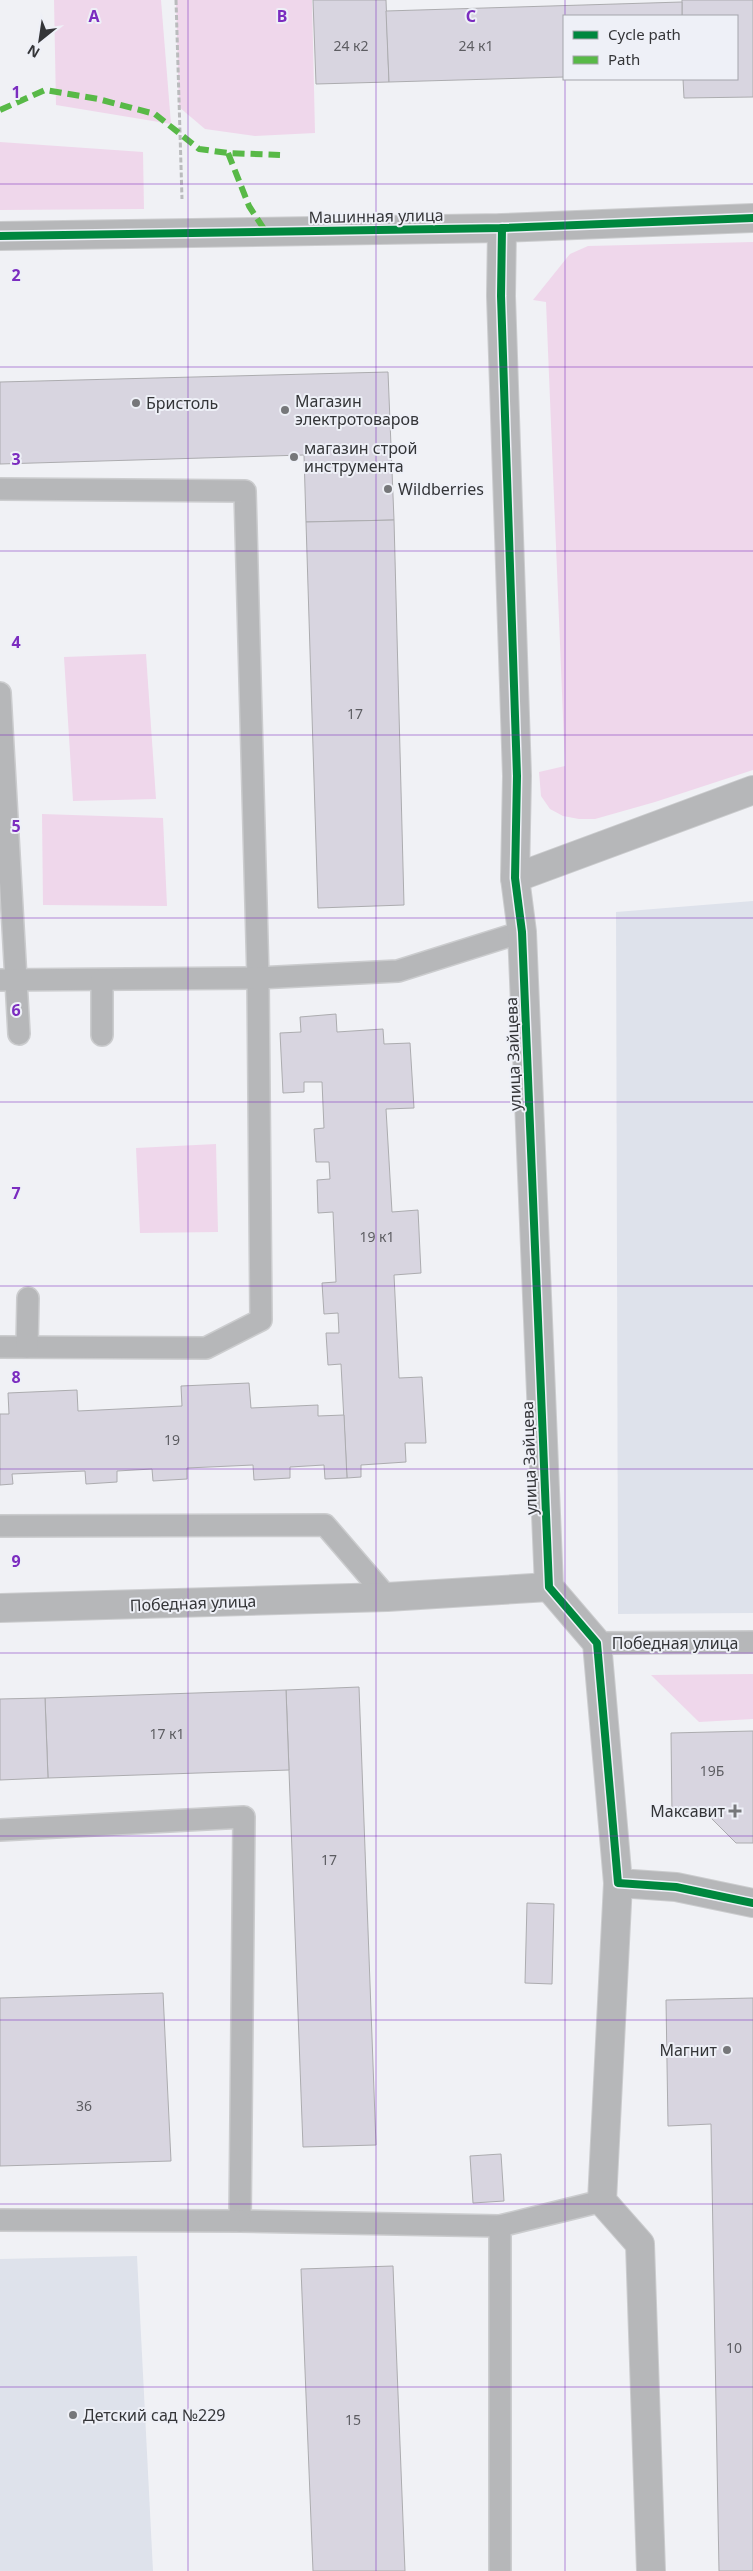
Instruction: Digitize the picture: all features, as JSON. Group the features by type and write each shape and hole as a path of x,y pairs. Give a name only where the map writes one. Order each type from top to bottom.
{"street":[{"name":"Машинная улица","path":"0,236 502,228 753,218"},
{"name":"улица Зайцева","path":"502,228 501,296 517,776 516,878 522,932 549,1587"},
{"path":"516,878 753,790"},
{"path":"549,1587 597,1643 618,1883 602,2201 640,2244 651,2571"},
{"name":"Победная улица","path":"0,1608 387,1597 549,1587"},
{"path":"618,1883 676,1887 753,1903"}],"lane":[{"path":"0,489 245,491 258,978 260,1320 206,1348 0,1347"},
{"path":"0,693 8,980 19,1034"},
{"path":"8,980 258,978 398,972 522,932"},
{"path":"102,980 102,1034"},
{"path":"27,1347 28,1298"},
{"path":"0,1526 325,1525 387,1597"},
{"name":"Победная улица","path":"597,1643 753,1642"},
{"path":"0,1830 244,1817 240,2221"},
{"path":"0,2220 240,2221 500,2226 602,2201"},
{"path":"500,2226 500,2571"}],"path":[{"path":"176,0 183,233"}],"shaded area":[{"path":"54,0 161,0 171,124 56,105"},
{"path":"176,0 312,0 315,133 255,136 205,129 179,107"},
{"path":"0,142 143,152 144,209 0,210"},
{"path":"753,242 753,770 655,802 595,819 563,816 550,809 541,796 539,772 565,766 546,302 533,300 570,254 588,246"},
{"path":"146,654 156,799 73,801 64,657"},
{"path":"42,814 163,818 167,906 43,905"},
{"path":"753,901 753,1613 618,1614 616,912"},
{"path":"216,1144 218,1232 140,1233 136,1148"},
{"path":"753,1674 753,1719 699,1722 651,1675"},
{"name":"Детский сад №229","path":"137,2256 153,2571 0,2571 0,2259"}],"building":[{"path":"313,0 386,0 389,82 316,84"},
{"path":"682,0 753,0 753,97 684,98 683,80 738,80 738,15 682,15"},
{"path":"682,2 682,15 563,15 563,77 389,82 386,11"},
{"path":"388,372 394,520 306,522 304,455 0,464 0,382"},
{"path":"394,520 404,905 318,908 306,522"},
{"path":"336,1014 337,1032 383,1029 384,1044 410,1043 414,1108 386,1109 392,1212 418,1210 421,1273 394,1275 399,1378 422,1377 426,1443 405,1443 406,1462 361,1465 361,1477 347,1478 341,1364 328,1365 326,1333 339,1333 338,1313 324,1314 322,1283 336,1282 333,1212 318,1213 317,1180 330,1179 329,1162 316,1162 314,1129 324,1128 322,1082 304,1082 304,1092 283,1093 280,1033 301,1032 300,1017"},
{"path":"249,1383 251,1408 318,1405 318,1416 344,1415 347,1478 325,1479 324,1465 290,1467 290,1478 254,1480 253,1465 187,1468 187,1479 153,1481 152,1469 117,1471 117,1482 86,1484 85,1471 12,1474 13,1484 0,1485 0,1414 9,1414 8,1393 77,1390 78,1411 182,1406 181,1386"},
{"path":"359,1687 376,2145 303,2147 286,1690"},
{"path":"286,1690 289,1770 48,1778 45,1698"},
{"path":"45,1698 48,1778 0,1780 0,1699"},
{"path":"753,1731 753,1843 736,1843 703,1810 672,1814 671,1733"},
{"path":"527,1903 554,1904 552,1984 525,1983"},
{"path":"163,1993 171,2161 0,2166 0,1998"},
{"path":"753,1998 753,2571 719,2571 711,2124 668,2126 666,2000"},
{"path":"501,2154 504,2201 473,2203 470,2156"},
{"path":"393,2266 405,2571 313,2571 301,2269"}],"marked path":[{"path":"0,110 45,90 98,99 155,114 199,149 228,153 280,155"},
{"path":"228,153 249,206 266,232"}],"cycle path":[{"path":"0,236 502,228 753,218"},
{"path":"502,228 501,296 517,776 515,878 522,932 549,1587 597,1643 618,1883 676,1887 753,1903"}],"place":[{"name":"Бристоль","path":"136,403"},
{"name":"Магазин электротоваров","path":"285,410"},
{"name":"магазин строй инструмента","path":"294,457"},
{"name":"Wildberries","path":"388,489"},
{"name":"Максавит","path":"735,1811"},
{"name":"Магнит","path":"727,2050"},
{"name":"Детский сад №229","path":"73,2415"}]}
